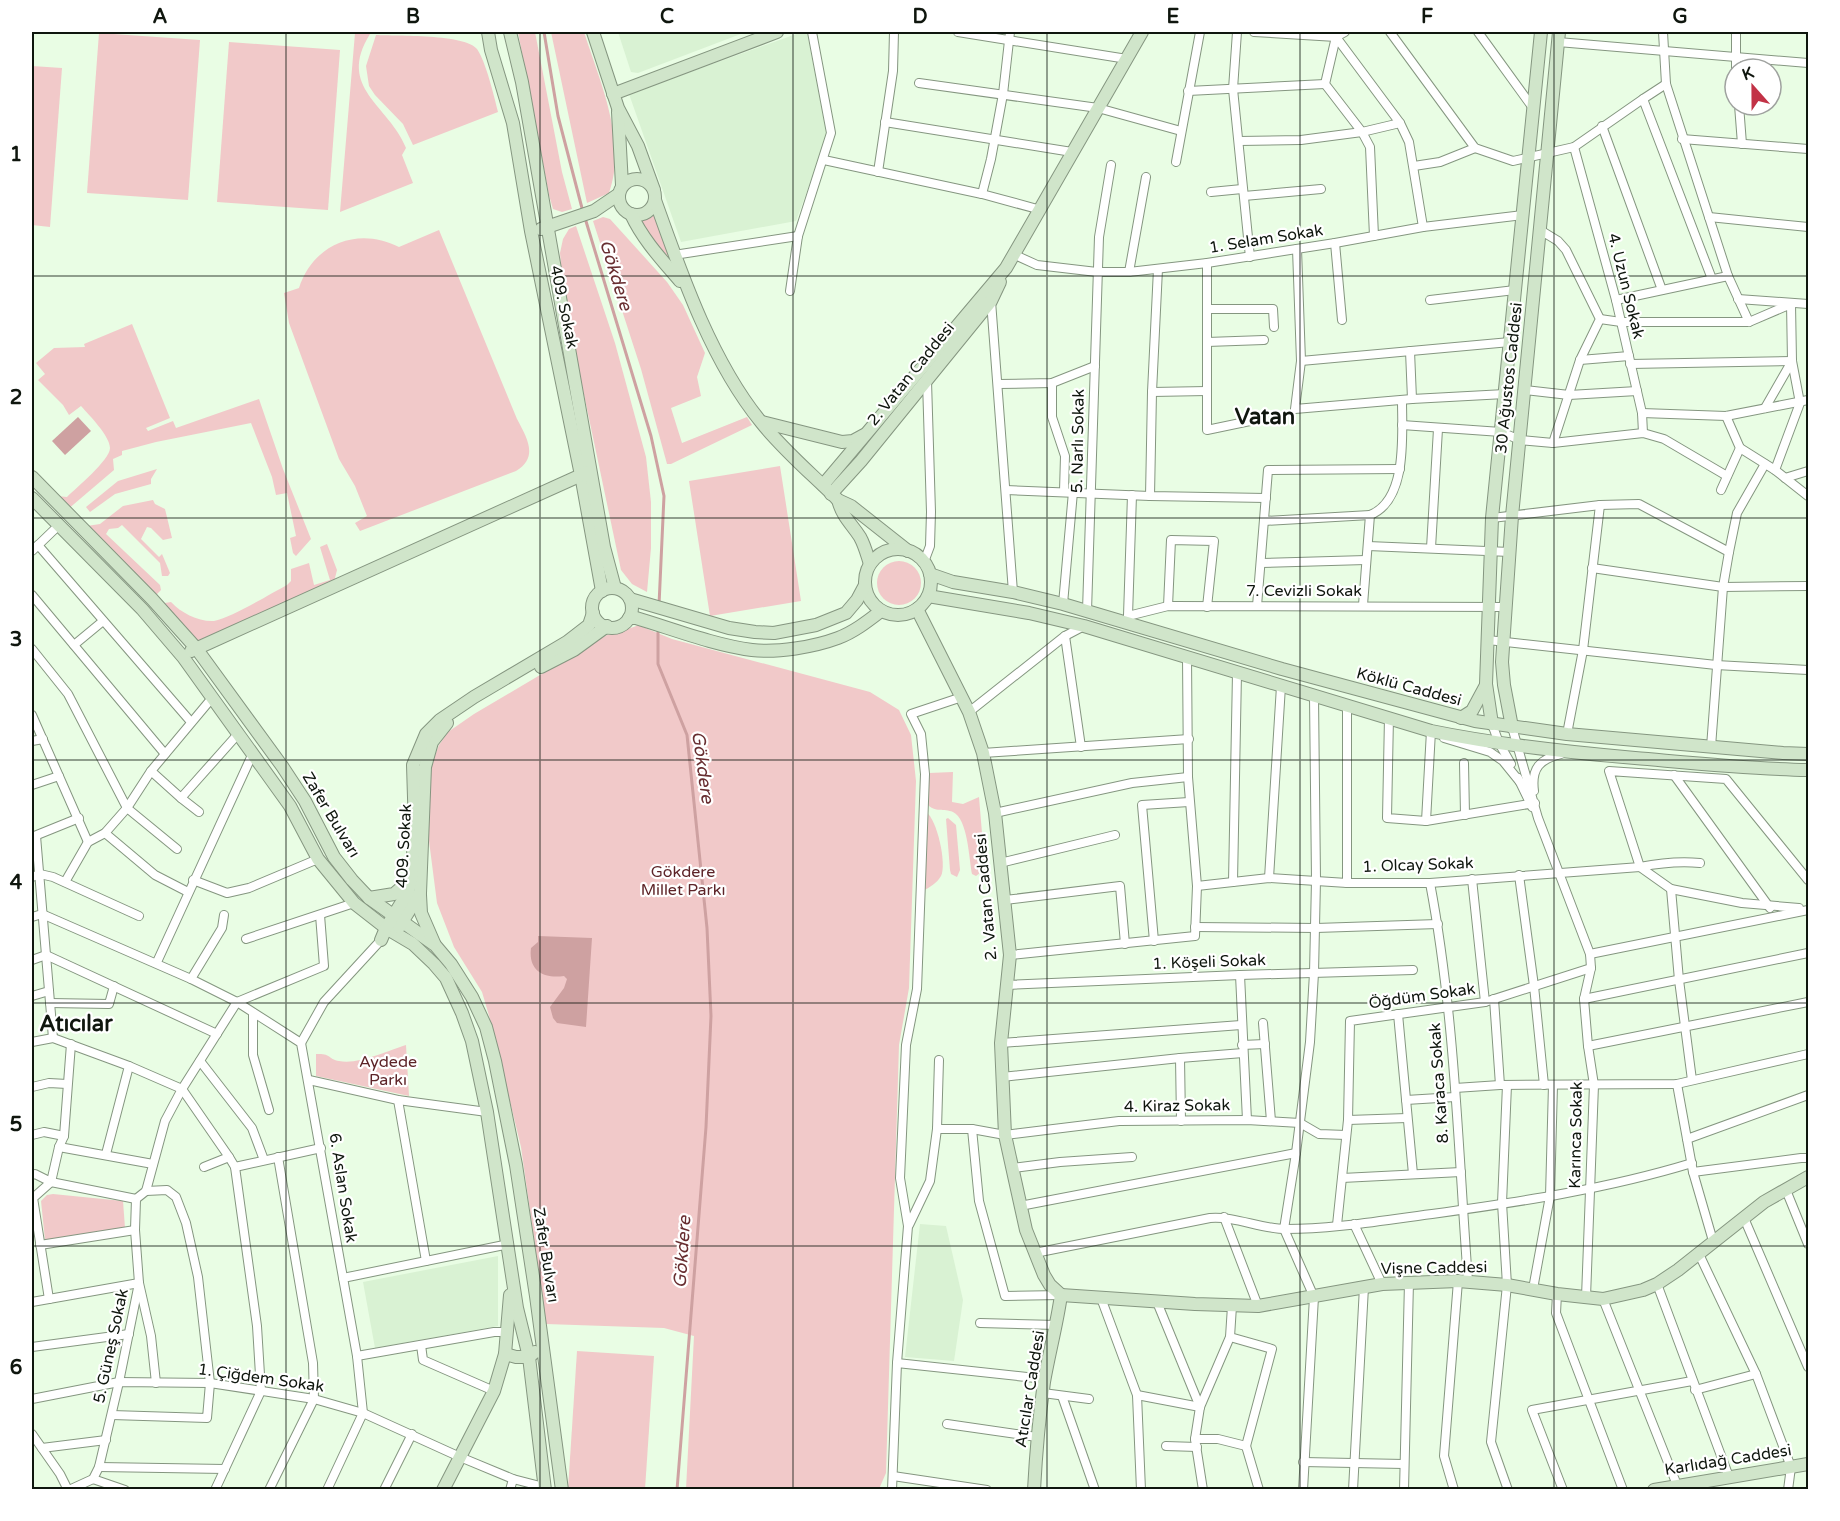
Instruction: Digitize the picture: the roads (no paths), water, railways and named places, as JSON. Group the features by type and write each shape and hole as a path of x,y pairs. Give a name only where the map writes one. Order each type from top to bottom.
{"main road":[{"name":"409. Sokak","path":"488,32 491,50 513,123 531,231 587,473"},
{"path":"593,32 618,108 638,146 685,286 728,374 761,422 830,493 918,556 927,568 931,585 928,596 916,609 902,615 891,615 881,611 867,595 866,574 870,564 886,551 897,549 908,551"},
{"path":"613,93 777,32"},
{"name":"2. Vatan Caddesi","path":"830,493 866,435 1015,255 1071,152 1142,32"},
{"name":"30 Ağustos Caddesi","path":"1492,724 1486,684 1492,518 1541,32"},
{"path":"508,33 522,82 553,225"},
{"name":"30 Ağustos Caddesi","path":"1512,727 1504,685 1504,642 1512,516 1559,37"},
{"path":"618,108 620,204 629,213 656,253 685,286"},
{"path":"531,231 594,211 631,179 642,179 651,185 654,195 649,210 637,215 594,211"},
{"name":"409. Sokak","path":"553,225 552,252 587,473 609,589"},
{"name":"2. Vatan Caddesi","path":"830,493 861,461 991,301 1006,268"},
{"path":"761,422 842,442 853,441 866,435"},
{"path":"183,657 196,648 587,473"},
{"name":"Zafer Bulvarı","path":"32,477 152,599 196,648 260,735 304,801 334,857 369,898 446,978 462,1012 472,1041 487,1113 509,1244 517,1308 529,1357 544,1488"},
{"path":"830,493 863,544 870,564"},
{"name":"Zafer Bulvarı","path":"32,498 142,609 183,657 290,806 318,859 354,903 435,945 452,964 472,997 486,1027 492,1050 516,1166 562,1490"},
{"name":"Köklü Caddesi","path":"927,568 953,582 1013,592 1127,619 1293,672 1461,718 1567,734 1783,753 1809,753"},
{"path":"865,585 857,600 846,613 832,620 774,633 729,628 682,615 634,600 621,590 609,589 594,600 593,613 606,627 620,626 633,618 750,650 790,649 839,638 881,611"},
{"name":"Köklü Caddesi","path":"928,596 1029,613 1084,626 1431,731 1568,752 1758,769 1809,770"},
{"path":"633,618 634,600"},
{"name":"2. Vatan Caddesi","path":"916,609 969,712 983,753 995,813 1010,955 1001,1043 1005,1135 1020,1206 1035,1253 1050,1285 1061,1295"},
{"name":"409. Sokak","path":"394,925 411,879 415,830 413,765 426,734 440,720 474,697 567,642 589,625 593,613"},
{"name":"409. Sokak","path":"381,940 420,893 424,775 432,742 446,723 475,703 574,650 606,627"},
{"path":"1461,718 1472,711 1486,684"},
{"path":"1504,685 1519,718 1536,730"},
{"path":"369,898 394,894 411,879"},
{"path":"420,893 421,913 435,945"},
{"name":"Vişne Caddesi","path":"1061,1295 1258,1306 1382,1284 1463,1281 1603,1299 1643,1290 1657,1284 1744,1218 1809,1177"},
{"path":"443,1490 494,1391 505,1354 512,1272"},
{"name":"Atıcılar Caddesi","path":"1034,1490 1037,1437 1043,1393 1061,1295"},
{"path":"505,1354 529,1357 543,1345"},
{"name":"Karlıdağ Caddesi","path":"1654,1490 1678,1488 1809,1464"}],"street":[{"path":"790,291 798,236 831,133 812,32"},
{"path":"878,172 893,71 894,32"},
{"path":"958,32 1010,36 1127,59"},
{"path":"1176,162 1200,32"},
{"path":"1237,32 1233,89 1250,257"},
{"path":"1254,32 1336,37 1345,32"},
{"path":"1390,32 1474,148 1513,161 1574,147 1666,84"},
{"path":"1478,32 1533,108"},
{"path":"1663,32 1666,84 1682,139 1728,276 1749,322"},
{"path":"1559,37 1736,57 1736,32"},
{"path":"982,194 1003,94 1010,36"},
{"path":"1325,84 1336,37"},
{"path":"1336,37 1400,123 1409,142 1423,227"},
{"path":"1783,61 1809,63"},
{"path":"919,84 1098,108 1181,131"},
{"path":"1188,91 1325,84"},
{"path":"1325,84 1362,132 1370,147 1374,236"},
{"path":"1643,99 1712,279"},
{"path":"1740,117 1742,144"},
{"path":"885,122 1071,152"},
{"path":"1239,141 1301,140 1362,132 1400,123"},
{"path":"1602,126 1662,290"},
{"path":"1682,139 1809,148"},
{"name":"4. Uzun Sokak","path":"1574,147 1616,300 1642,413 1643,433"},
{"path":"1414,166 1440,162 1474,148"},
{"path":"824,160 982,194 1041,210"},
{"name":"5. Narlı Sokak","path":"1087,611 1097,272 1099,237 1111,165"},
{"path":"1129,272 1146,177"},
{"path":"1211,192 1321,189"},
{"name":"1. Selam Sokak","path":"1015,255 1037,265 1097,272 1129,272 1250,257 1423,227 1522,215"},
{"path":"1709,218 1809,227"},
{"path":"1540,230 1558,240 1566,250 1600,319"},
{"path":"674,255 798,236"},
{"path":"1335,243 1342,320"},
{"path":"1297,249 1301,361 1295,409 1505,394"},
{"path":"1207,263 1207,430 1250,422"},
{"path":"1150,496 1158,269"},
{"path":"1616,300 1728,276"},
{"path":"1430,300 1515,290"},
{"path":"1738,299 1809,304"},
{"path":"991,301 1013,592"},
{"path":"1600,319 1621,322 1749,322 1791,304"},
{"path":"1775,470 1804,401 1792,361 1791,304"},
{"path":"1207,309 1273,309 1274,327"},
{"path":"1553,443 1580,360 1600,319"},
{"path":"1207,342 1264,340"},
{"path":"1301,361 1510,342"},
{"path":"1264,521 1370,515 1388,503 1400,469 1410,351"},
{"path":"1580,360 1792,361"},
{"path":"1765,408 1792,361"},
{"path":"998,384 1052,383 1095,366"},
{"path":"927,381 931,512 927,568"},
{"path":"1052,383 1052,417 1065,456 1068,492 1063,604"},
{"path":"1525,390 1569,395 1636,391"},
{"path":"1152,392 1208,391"},
{"path":"1642,413 1726,416 1804,401"},
{"path":"1726,416 1740,448 1775,470 1809,496"},
{"path":"1402,425 1501,432 1520,440 1553,443 1643,433 1664,439 1727,476"},
{"path":"1431,548 1438,429"},
{"path":"1721,490 1740,448"},
{"path":"1711,747 1716,664 1729,552 1737,513 1765,464"},
{"path":"1257,606 1268,470 1400,469"},
{"path":"1785,478 1809,471"},
{"path":"1006,490 1266,498"},
{"path":"1127,619 1132,495"},
{"path":"1492,518 1600,505 1639,504 1729,552"},
{"path":"1567,734 1583,651 1600,505"},
{"path":"1363,605 1370,515"},
{"path":"58,526 35,548 103,621 190,722"},
{"path":"1168,606 1171,540 1214,541 1208,607"},
{"path":"1368,546 1510,552"},
{"path":"1262,563 1366,560"},
{"path":"1592,567 1724,587 1809,586"},
{"path":"32,594 165,754"},
{"name":"7. Cevizli Sokak","path":"1127,619 1168,606 1506,607"},
{"path":"74,645 103,621"},
{"path":"969,712 1065,636 1084,626"},
{"path":"1065,636 1081,747"},
{"path":"1488,640 1716,664 1809,670"},
{"path":"32,649 68,694 127,808 177,849"},
{"path":"1187,657 1189,802 1197,886 1195,932"},
{"path":"1233,882 1237,673"},
{"path":"1269,878 1281,686"},
{"path":"1303,1490 1314,1297 1284,1229 1310,1042 1314,973 1316,880 1314,696"},
{"path":"892,1490 897,1363 908,1226 900,1179 906,1045 917,989 925,774 921,734 911,714 962,697"},
{"path":"65,882 88,842 105,833 127,808 151,771 212,698"},
{"path":"1347,705 1347,883"},
{"path":"32,715 88,842"},
{"path":"1389,717 1386,818 1426,821 1533,804"},
{"path":"1492,724 1499,743 1533,804"},
{"path":"1512,727 1533,804"},
{"path":"1426,821 1431,731 1448,740 1490,752 1503,761 1520,782"},
{"path":"181,798 238,734"},
{"path":"32,741 43,739"},
{"path":"983,753 1189,739"},
{"path":"1533,804 1536,769 1543,760 1568,752"},
{"path":"157,962 253,753"},
{"path":"1464,763 1465,815"},
{"path":"151,771 199,813"},
{"path":"1809,880 1726,779 1609,771 1640,867 1671,889 1769,906 1809,909"},
{"path":"1674,775 1775,916"},
{"path":"32,785 59,776"},
{"path":"995,813 1132,783 1188,777"},
{"path":"1154,942 1142,805 1189,802"},
{"name":"Karınca Sokak","path":"1533,804 1590,954 1591,968 1584,999 1594,1085 1586,1297"},
{"path":"53,1038 34,837 79,818"},
{"path":"105,833 155,875 188,892"},
{"path":"1000,863 1115,835"},
{"path":"193,880 226,892 249,888 318,859"},
{"name":"1. Olcay Sokak","path":"1197,886 1269,878 1347,883 1430,883 1640,867 1683,861 1700,863"},
{"path":"36,875 65,882 139,916"},
{"path":"1519,875 1548,1085 1550,1196 1533,1289"},
{"path":"1472,879 1504,1085 1502,1203 1507,1285 1491,1442 1508,1490"},
{"name":"8. Karaca Sokak","path":"1430,883 1449,1009 1461,1172 1463,1281 1444,1456 1454,1490"},
{"path":"1005,900 1120,886 1125,944"},
{"path":"1671,889 1684,1026 1692,1080"},
{"path":"246,939 354,903"},
{"path":"1590,954 1809,909"},
{"path":"32,917 42,914 157,962 237,1002 301,1043 324,1002 381,940"},
{"path":"191,979 222,928 224,915"},
{"path":"146,1191 165,1121 182,1089 237,1002 324,966 320,915"},
{"path":"1010,955 1154,942 1195,932 1438,924"},
{"path":"1584,999 1809,953"},
{"path":"32,960 46,955 217,1034"},
{"name":"Öğdüm Sokak","path":"1337,1225 1348,1120 1350,1021 1449,1009 1490,1001 1591,968"},
{"name":"1. Köşeli Sokak","path":"1007,985 1413,970"},
{"path":"1240,975 1247,1120"},
{"path":"50,1003 109,1004 114,986"},
{"path":"32,996 49,991"},
{"path":"1588,1046 1809,1002"},
{"path":"253,1013 253,1055 269,1110"},
{"path":"1398,1014 1413,1174"},
{"path":"1263,1023 1271,1121"},
{"path":"1001,1043 1241,1025"},
{"path":"32,1042 53,1038 129,1065 182,1089 235,1167 257,1326 261,1390 215,1490"},
{"name":"6. Aslan Sokak","path":"301,1043 357,1356 363,1413"},
{"path":"49,1299 33,1198 51,1182 59,1147 64,1136 71,1044"},
{"path":"1002,1077 1180,1058 1265,1044"},
{"path":"1406,1100 1504,1085 1677,1084 1809,1054"},
{"path":"1180,1058 1181,1121"},
{"path":"908,1226 930,1180 937,1129 939,1059"},
{"path":"200,1061 252,1128 264,1160"},
{"path":"106,1154 129,1065"},
{"path":"309,1080 398,1100 487,1113"},
{"path":"32,1087 49,1083 67,1084"},
{"path":"1677,1084 1693,1172 1713,1241"},
{"path":"1687,1139 1809,1095"},
{"path":"398,1100 426,1262"},
{"path":"1348,1120 1407,1118"},
{"name":"4. Kiraz Sokak","path":"937,1129 972,1129 1005,1135 1119,1121 1247,1120 1300,1123 1319,1134 1346,1135"},
{"path":"972,1129 979,1201 1005,1296 1061,1295"},
{"path":"32,1135 44,1132 64,1136"},
{"path":"59,1147 153,1164"},
{"path":"235,1167 321,1148"},
{"path":"1020,1206 1296,1153"},
{"path":"204,1167 229,1157"},
{"path":"269,1490 314,1399 313,1363 278,1157"},
{"path":"1013,1168 1132,1157"},
{"path":"1693,1172 1809,1158"},
{"path":"1035,1253 1224,1217 1284,1229 1354,1224 1591,1189 1692,1163"},
{"path":"1342,1178 1461,1172"},
{"path":"32,1175 35,1174 51,1182 136,1199 146,1191 167,1190 176,1197 186,1223 198,1278 210,1383 207,1418 112,1415"},
{"path":"1786,1190 1809,1244"},
{"name":"5. Güneş Sokak","path":"93,1479 99,1467 120,1382 139,1283 135,1230 136,1199"},
{"path":"1224,1217 1258,1306"},
{"path":"1744,1218 1809,1366"},
{"path":"1354,1224 1382,1284"},
{"path":"40,1245 135,1230"},
{"path":"343,1278 509,1244"},
{"path":"1698,1252 1756,1374 1791,1467 1788,1490"},
{"path":"1404,1490 1409,1282"},
{"path":"32,1302 139,1283 151,1336 156,1383"},
{"path":"1657,1284 1729,1477"},
{"path":"1353,1490 1364,1287"},
{"path":"1557,1294 1556,1313 1623,1490"},
{"path":"1101,1298 1137,1395 1141,1490"},
{"path":"1603,1299 1678,1488"},
{"path":"1157,1302 1200,1407"},
{"path":"1203,1490 1196,1443 1200,1407 1230,1337 1232,1306"},
{"path":"980,1323 1057,1325"},
{"path":"357,1356 494,1332 508,1332"},
{"path":"32,1347 129,1334"},
{"path":"1230,1337 1272,1349 1246,1446 1259,1490"},
{"path":"421,1345 423,1360 494,1391"},
{"path":"897,1363 1045,1379"},
{"path":"1563,1490 1532,1410 1639,1391 1694,1386 1756,1374"},
{"name":"1. Çiğdem Sokak","path":"32,1400 120,1382 210,1383 314,1399 363,1413 460,1458 513,1479 544,1488"},
{"path":"1043,1393 1089,1399"},
{"path":"1137,1395 1200,1407"},
{"path":"1062,1396 1095,1490"},
{"path":"327,1490 363,1413"},
{"path":"948,1424 1037,1437"},
{"path":"32,1434 69,1490 93,1479 125,1490"},
{"path":"384,1490 412,1434"},
{"path":"1166,1446 1218,1439 1246,1446"},
{"path":"42,1448 106,1440"},
{"path":"1303,1462 1404,1464"},
{"path":"99,1467 225,1469"},
{"path":"893,1476 987,1490"},
{"path":"510,1490 513,1479"}],"waterway":[{"name":"Gökdere","path":"544,32 558,116 583,212"},
{"name":"Gökdere","path":"585,218 651,436 664,496 659,605"},
{"name":"Gökdere","path":"658,630 658,664 687,735 707,928 711,1016 706,1127 677,1490"}],"district":[{"name":"Vatan","path":"1265,417"},
{"name":"Atıcılar","path":"76,1024"}],"park label":[{"name":"Gökdere Millet Parkı","path":"683,881"},
{"name":"Aydede Parkı","path":"388,1071"}]}
